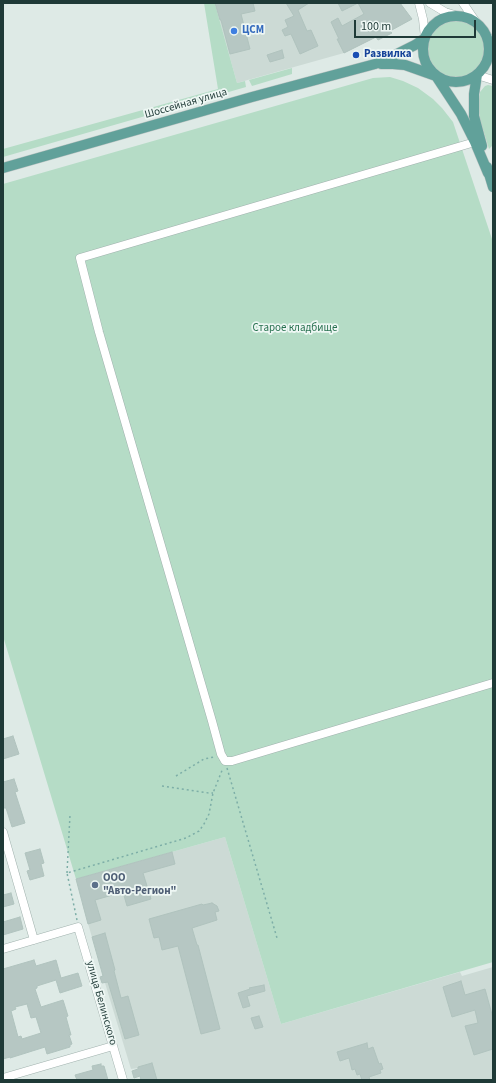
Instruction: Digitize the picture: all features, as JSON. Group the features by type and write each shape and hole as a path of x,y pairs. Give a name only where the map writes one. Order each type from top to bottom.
{"main road":[{"path":"436,76 448,81 466,81 477,75 486,64 489,55 489,45 481,28 470,19 450,17 439,21 431,28 425,38 423,48 424,59 461,114 475,142 493,187"},
{"name":"Шоссейная улица","path":"3,168 252,97 375,64 415,46 425,38"},
{"name":"Шоссейная улица","path":"375,64 406,66 436,76"},
{"path":"477,75 474,94 474,116 488,173"}],"street":[{"path":"419,3 423,19 425,38"},
{"path":"430,3 445,12 461,17"},
{"path":"463,3 493,43"},
{"path":"477,75 493,80"},
{"path":"475,142 80,258 99,332 221,754 225,761 240,759 493,683"},
{"path":"4,837 34,940"},
{"path":"3,949 78,927"},
{"name":"улица Белинского","path":"78,927 123,1080"},
{"path":"3,1078 113,1046"}],"path":[{"path":"176,776 195,764 211,757 225,761"},
{"path":"67,873 130,855 192,835 198,831 204,824 208,814 213,793 225,761"},
{"path":"225,761 277,938"},
{"path":"162,786 213,793"},
{"path":"70,815 67,873 78,927"}],"shaded area":[{"path":"400,3 412,19 391,30 392,33 378,40 376,37 344,53 237,83 215,4"},
{"path":"225,837 281,1024 460,972 462,976 493,967 493,1080 141,1080 138,1068 131,1069 105,983 102,983 100,977 103,975 76,879"}],"green space":[{"path":"204,3 217,3 215,4 237,83 245,81 246,87 3,157 3,149 218,89"},
{"path":"456,21 467,23 480,34 483,39 485,50 483,61 472,74 467,77 456,79 445,77 432,66 429,61 427,50 429,39 440,26 445,23"},
{"path":"292,68 292,74 252,86 249,80"},
{"name":"Старое кладбище","path":"390,77 418,88 433,99 453,122 493,242 493,962 281,1024 225,837 76,879 3,636 3,184 373,78"},
{"path":"485,86 493,86 493,145 489,149 480,120 478,106 480,92"}],"building":[{"path":"215,3 253,3 255,11 241,14 250,49 230,54"},
{"path":"286,3 309,3 298,10 307,31 311,30 318,46 300,54 291,34 285,36 282,30 288,27 285,20 294,16"},
{"path":"338,3 358,3 342,11"},
{"path":"358,3 400,3 412,19 390,31 392,33 378,40 376,37 344,53 331,22 338,18 342,26 364,14"},
{"path":"282,50 284,58 270,62 267,55"},
{"path":"13,736 19,754 3,759 3,739"},
{"path":"14,779 18,791 15,792 25,823 12,827 6,808 3,808 3,782"},
{"path":"40,849 44,863 41,864 44,876 30,880 27,871 30,870 25,853"},
{"path":"172,852 175,864 143,873 151,899 127,906 123,892 95,900 101,920 88,924 76,879"},
{"path":"11,893 14,904 3,907 3,895"},
{"path":"212,903 217,906 219,911 215,912 217,920 192,928 198,945 220,1029 201,1034 178,946 162,950 159,937 154,938 149,919 202,904"},
{"path":"20,917 23,929 3,935 3,922"},
{"path":"105,933 121,998 128,996 139,1035 125,1039 108,982 102,983 100,977 103,976 92,937"},
{"path":"34,960 36,966 56,960 61,978 78,973 82,986 60,993 56,980 37,986 35,989 41,1007 63,1000 68,1016 66,1017 71,1035 69,1035 72,1044 70,1047 47,1054 45,1047 3,1059 3,969","holes":["27,1004 31,1018 36,1017 41,1033 22,1039 21,1036 18,1037 11,1011 16,1009 15,1007"]},
{"path":"461,981 465,995 485,989 493,1018 493,1049 474,1055 465,1026 478,1023 475,1010 452,1017 443,987"},
{"path":"264,985 265,991 247,996 250,1006 243,1008 238,993 250,989 249,988"},
{"path":"259,1016 263,1027 255,1029 251,1018"},
{"path":"367,1043 368,1049 373,1047 379,1064 381,1063 383,1069 380,1070 381,1073 369,1077 370,1080 362,1080 360,1074 357,1075 355,1069 352,1070 349,1058 340,1061 337,1052"},
{"path":"152,1063 157,1080 141,1080 140,1076 134,1078 132,1071 138,1069 138,1067"},
{"path":"101,1064 101,1066 104,1066 108,1080 77,1080 75,1075 93,1070 92,1066"}],"place":[{"name":"ЦСМ","path":"234,31"},
{"name":"Развилка","path":"356,55"},
{"name":"ООО \"Авто-Регион\"","path":"95,885"}]}
